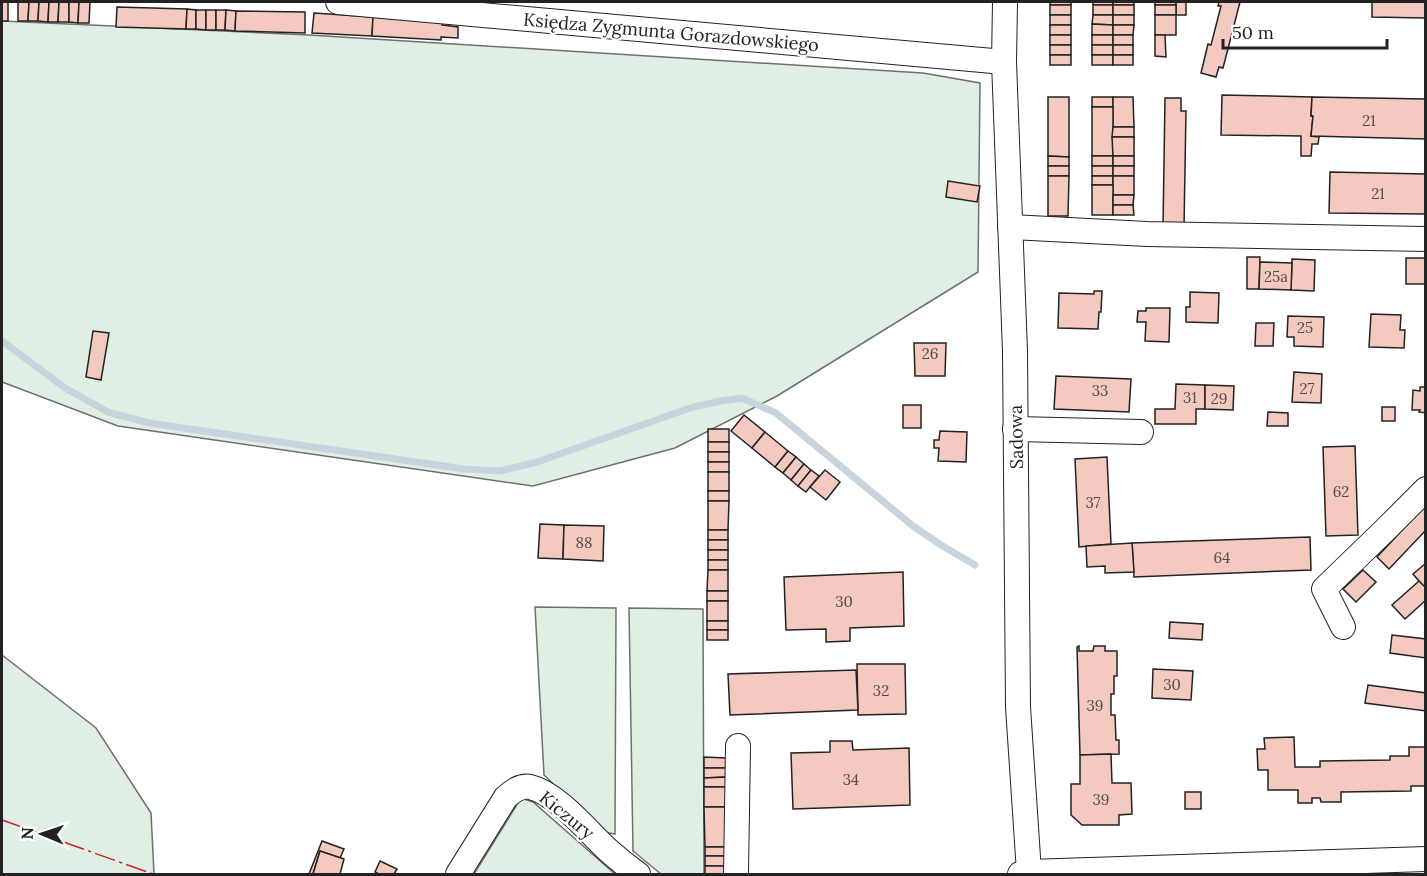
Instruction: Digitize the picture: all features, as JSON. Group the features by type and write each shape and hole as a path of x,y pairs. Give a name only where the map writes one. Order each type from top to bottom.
{"street":[{"name":"Księdza Zygmunta Gorazdowskiego","path":"338,2 1004,62"},
{"name":"Sadowa","path":"1005,2 1004,62 1015,351 1018,707 1024,873"},
{"path":"1010,227 1147,234 1425,238"},
{"path":"1016,429 1141,432"},
{"path":"1343,627 1324,589 1425,489"},
{"path":"736,874 738,746"},
{"name":"Kiczury","path":"458,874 506,797 515,789 528,786 554,800 610,852 638,874"},
{"path":"1024,873 1347,868 1425,859"}],"green space":[{"path":"2,21 309,35 923,73 980,83 978,272 777,396 675,448 533,486 118,426 2,382"},
{"path":"535,607 616,608 615,834 603,832 544,775"},
{"path":"629,608 703,609 704,874 661,874 633,851"},
{"path":"2,655 96,728 151,813 154,874 2,874"},
{"path":"521,798 533,802 615,874 474,874"}],"building":[{"path":"2,2 8,2 8,21 2,21"},
{"path":"18,2 29,2 28,21 18,21"},
{"path":"29,2 39,2 38,21 28,21"},
{"path":"39,2 49,2 48,22 38,21"},
{"path":"49,2 59,2 58,22 48,22"},
{"path":"59,2 69,2 69,22 58,22"},
{"path":"69,2 79,2 78,23 69,22"},
{"path":"79,2 90,2 89,23 78,23"},
{"path":"1050,2 1071,2 1071,5 1050,5"},
{"path":"1093,2 1113,2 1113,5 1093,5"},
{"path":"1113,2 1134,2 1134,5 1113,5"},
{"path":"1155,2 1176,2 1176,5 1155,5"},
{"path":"1176,2 1186,2 1186,15 1176,15"},
{"path":"1219,2 1240,2 1223,68 1219,67 1216,77 1201,73 1221,6 1218,6"},
{"path":"1372,2 1426,2 1426,18 1372,17"},
{"path":"1050,5 1071,5 1071,15 1050,15"},
{"path":"1093,5 1113,5 1113,15 1093,15"},
{"path":"1113,5 1134,5 1134,15 1113,15"},
{"path":"1155,5 1176,5 1176,15 1155,15"},
{"path":"117,7 187,9 186,29 116,27"},
{"path":"187,9 196,10 196,29 186,29"},
{"path":"196,10 206,10 206,30 196,29"},
{"path":"206,10 216,10 216,30 206,30"},
{"path":"216,10 226,10 225,30 216,30"},
{"path":"226,10 236,11 235,31 225,30"},
{"path":"236,11 305,12 305,33 235,31"},
{"path":"314,13 373,17 372,36 312,33"},
{"path":"1050,15 1071,15 1071,25 1050,25"},
{"path":"1093,15 1113,15 1113,25 1092,24"},
{"path":"1113,15 1134,15 1134,25 1113,25"},
{"path":"1155,15 1176,15 1176,35 1155,35"},
{"path":"373,17 443,23 442,25 458,27 458,38 441,37 441,40 372,36"},
{"path":"1092,24 1113,25 1113,35 1092,35"},
{"path":"1050,25 1071,25 1071,35 1050,35"},
{"path":"1113,25 1134,25 1133,35 1113,35"},
{"path":"1050,35 1071,35 1071,45 1050,45"},
{"path":"1092,35 1113,35 1113,45 1092,45"},
{"path":"1113,35 1133,35 1133,45 1113,45"},
{"path":"1155,35 1165,35 1166,57 1155,56"},
{"path":"1050,45 1071,45 1071,55 1050,55"},
{"path":"1092,45 1113,45 1113,55 1092,55"},
{"path":"1113,45 1133,45 1133,55 1113,55"},
{"path":"1050,55 1071,55 1071,65 1050,65"},
{"path":"1092,55 1113,55 1113,65 1092,65"},
{"path":"1113,55 1133,55 1133,65 1113,65"},
{"path":"1222,95 1312,97 1311,136 1319,137 1318,144 1312,144 1311,156 1301,156 1301,136 1221,135"},
{"path":"1048,97 1069,97 1069,157 1048,156"},
{"path":"1092,97 1113,97 1113,107 1092,107"},
{"path":"1113,97 1133,97 1134,127 1113,127"},
{"path":"1312,97 1426,99 1426,139 1311,136"},
{"path":"1165,98 1181,98 1181,111 1186,111 1184,227 1163,227"},
{"path":"1092,107 1113,107 1113,156 1092,156"},
{"path":"1113,127 1134,127 1134,137 1112,137"},
{"path":"1112,137 1134,137 1134,156 1113,156"},
{"path":"1048,156 1069,157 1069,166 1048,166"},
{"path":"1092,156 1113,156 1113,166 1092,166"},
{"path":"1113,156 1134,156 1134,166 1113,166"},
{"path":"1048,166 1069,166 1069,176 1048,176"},
{"path":"1092,166 1113,166 1113,176 1092,176"},
{"path":"1113,166 1134,166 1134,176 1113,176"},
{"path":"1330,172 1426,174 1426,214 1329,213"},
{"path":"1048,176 1069,176 1068,216 1048,216"},
{"path":"1092,176 1113,176 1113,185 1092,185"},
{"path":"1113,176 1134,176 1134,195 1113,195"},
{"path":"948,181 980,186 977,202 946,197"},
{"path":"1092,185 1113,185 1113,215 1092,215"},
{"path":"1113,195 1134,195 1133,205 1113,205"},
{"path":"1113,205 1133,205 1134,215 1113,215"},
{"path":"1247,257 1260,257 1259,289 1247,289"},
{"path":"1406,258 1426,258 1426,284 1406,284"},
{"path":"1292,259 1315,260 1314,291 1291,290"},
{"path":"1260,262 1292,263 1291,290 1259,289"},
{"path":"1094,291 1102,291 1098,329 1058,328 1059,293 1094,294"},
{"path":"1190,292 1219,293 1218,323 1186,322 1186,307 1190,307"},
{"path":"1146,308 1170,308 1169,342 1145,341 1146,322 1137,322 1138,311 1146,311"},
{"path":"1371,314 1401,315 1400,330 1405,330 1404,348 1369,347"},
{"path":"1288,316 1324,317 1323,347 1294,346 1294,337 1287,337"},
{"path":"1256,323 1274,323 1273,346 1255,346"},
{"path":"93,331 109,333 101,380 86,377"},
{"path":"914,343 946,343 945,376 915,376"},
{"path":"1294,372 1322,374 1321,403 1292,402"},
{"path":"1056,376 1131,379 1129,412 1054,409"},
{"path":"1176,384 1205,385 1205,409 1196,409 1196,424 1155,424 1155,409 1175,409"},
{"path":"1205,385 1234,386 1233,410 1205,409"},
{"path":"1420,387 1426,387 1426,413 1412,410 1413,390 1420,391"},
{"path":"903,405 921,405 921,428 903,428"},
{"path":"1382,407 1395,407 1395,421 1382,421"},
{"path":"1268,412 1288,413 1288,426 1267,426"},
{"path":"744,415 765,432 752,448 731,431"},
{"path":"708,429 729,429 729,442 708,442"},
{"path":"940,431 967,432 966,462 938,461 939,448 934,448 934,440 939,440"},
{"path":"765,432 788,451 775,467 752,448"},
{"path":"708,442 729,442 729,452 708,452"},
{"path":"1355,446 1358,535 1326,536 1323,447"},
{"path":"788,451 796,457 783,473 775,467"},
{"path":"708,452 729,452 729,462 708,462"},
{"path":"796,457 804,464 791,480 783,473"},
{"path":"1107,457 1111,544 1079,547 1075,459"},
{"path":"708,462 729,462 729,472 708,472"},
{"path":"804,464 811,470 798,486 791,480"},
{"path":"811,470 819,476 806,492 798,486"},
{"path":"825,470 840,482 826,500 810,487"},
{"path":"708,472 729,472 729,491 708,491"},
{"path":"708,491 729,491 729,501 708,501"},
{"path":"708,501 729,501 728,530 708,530"},
{"path":"1426,505 1426,530 1389,569 1377,557"},
{"path":"540,524 564,525 563,559 538,558"},
{"path":"564,525 604,526 603,561 563,559"},
{"path":"708,530 728,530 728,540 708,540"},
{"path":"1310,537 1311,570 1134,577 1132,543"},
{"path":"708,540 728,540 728,550 708,550"},
{"path":"1132,543 1134,572 1105,573 1105,566 1087,567 1086,546"},
{"path":"708,550 728,550 728,560 708,560"},
{"path":"708,560 728,560 728,570 708,570"},
{"path":"1426,563 1426,588 1425,588 1413,574"},
{"path":"708,570 728,570 728,591 707,591"},
{"path":"1363,570 1376,582 1356,602 1343,589"},
{"path":"903,572 904,626 850,628 850,641 826,642 826,629 786,630 784,577"},
{"path":"1419,581 1426,588 1426,600 1405,619 1392,605"},
{"path":"707,591 728,591 728,601 707,601"},
{"path":"707,601 728,601 728,621 707,621"},
{"path":"707,621 728,621 728,630 707,630"},
{"path":"1170,622 1203,624 1202,640 1169,638"},
{"path":"707,630 728,630 728,640 707,640"},
{"path":"1392,635 1426,639 1426,658 1390,653"},
{"path":"1079,646 1079,651 1093,651 1094,646 1105,646 1105,651 1117,651 1117,676 1114,676 1114,694 1111,694 1111,715 1115,715 1119,754 1080,755 1077,647"},
{"path":"857,664 905,664 906,714 858,715"},
{"path":"1153,669 1193,671 1191,700 1152,698"},
{"path":"856,670 858,710 730,715 728,674"},
{"path":"1368,685 1426,693 1426,711 1365,703"},
{"path":"1294,737 1295,767 1320,767 1320,761 1390,760 1390,756 1409,756 1409,747 1426,747 1426,786 1411,786 1411,791 1341,792 1341,802 1321,802 1320,798 1312,798 1312,803 1298,803 1298,790 1268,790 1268,770 1258,770 1257,749 1265,749 1264,738"},
{"path":"830,741 852,741 853,750 909,748 910,805 793,809 791,753 830,752"},
{"path":"1111,754 1112,783 1131,783 1132,814 1119,815 1119,825 1082,825 1071,815 1071,784 1080,784 1080,755"},
{"path":"704,757 726,758 726,768 704,768"},
{"path":"704,768 726,768 726,777 704,778"},
{"path":"726,777 726,787 704,787 704,778"},
{"path":"704,787 726,787 726,807 704,807"},
{"path":"1185,792 1201,792 1201,809 1185,809"},
{"path":"704,807 726,807 726,847 705,847"},
{"path":"322,841 344,849 340,858 320,851 313,874 309,874"},
{"path":"705,847 726,847 726,856 705,856"},
{"path":"320,851 344,859 340,874 313,874"},
{"path":"705,856 726,856 726,866 705,866"},
{"path":"380,861 397,869 394,874 375,872"},
{"path":"705,866 726,866 726,874 705,874"}],"waterway":[{"path":"2,341 65,388 108,412 149,423 464,469 500,471 537,462 693,407 742,398 776,413 913,526 975,565"}],"power":[{"path":"2,820 153,874"}]}
